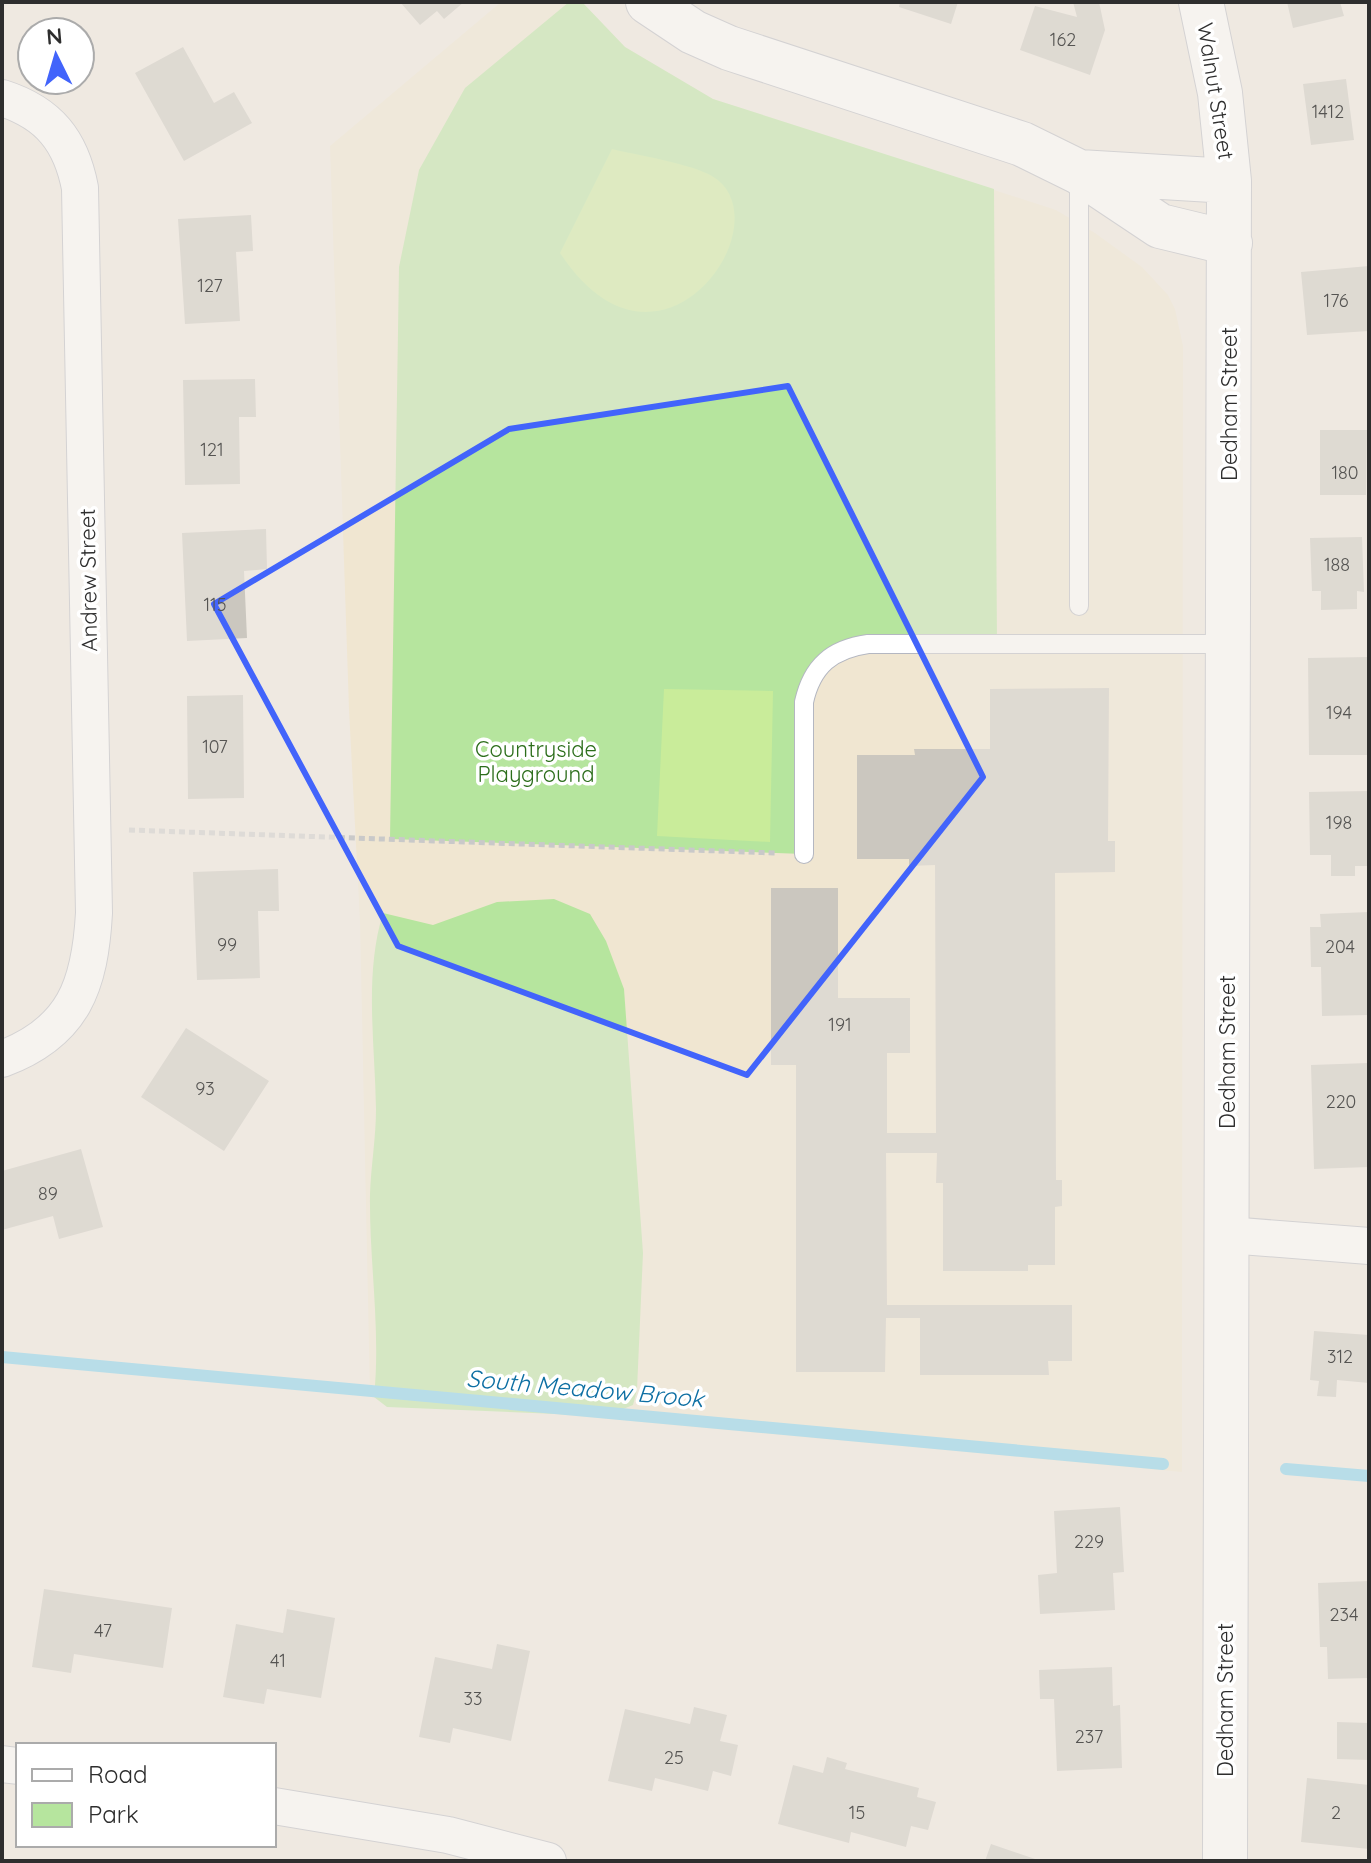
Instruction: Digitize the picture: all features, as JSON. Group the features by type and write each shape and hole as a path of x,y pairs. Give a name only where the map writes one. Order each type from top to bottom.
{"main road":[{"path":"648,2 693,32 729,48 990,132 1079,172 1160,226 1230,243"},
{"name":"Walnut Street","path":"1201,2 1220,93 1229,181"},
{"path":"1079,172 1229,181"},
{"name":"Dedham Street","path":"1225,1861 1229,181"}],"street":[{"name":"Andrew Street","path":"2,98 28,108 50,123 66,141 80,188 92,828 89,970 78,997 46,1037 2,1059"},
{"path":"1228,1235 1369,1246"},
{"path":"276,1806 448,1835 548,1861"}],"lane":[{"path":"1079,172 1079,606"},
{"path":"804,854 804,702 808,684 817,668 832,655 868,644 1227,644"}],"path":[{"path":"92,828 804,854"}],"highlighted area":[{"path":"788,386 983,777 747,1075 398,946 214,604 509,429"}],"shaded area":[{"path":"501,2 582,2 625,47 713,99 1056,210 1142,267 1168,295 1175,309 1183,346 1182,1472 370,1397 360,922 349,709 330,146"}],"green space":[{"name":"Countryside Playground","path":"569,2 582,2 625,47 713,99 994,189 997,644 849,647 808,684 804,854 390,839 399,267 419,170 465,88"},
{"path":"612,149 703,172 712,176 731,198 734,228 723,260 702,288 672,307 636,311 598,295 560,253"},
{"path":"664,689 773,691 770,842 657,836"},
{"path":"554,899 590,914 606,941 624,989 643,1253 637,1390 633,1405 606,1416 387,1407 374,1397 376,1346 370,1219 376,1109 372,985 383,913 433,925 497,902"}],"building":[{"path":"400,2 464,2 444,19 437,11 420,25"},
{"path":"900,2 958,2 951,24 899,7"},
{"path":"1073,2 1099,2 1105,30 1090,75 1020,50 1035,6 1077,17"},
{"path":"1287,2 1340,2 1344,16 1293,28"},
{"path":"183,47 214,103 234,92 252,123 184,161 135,73"},
{"path":"1346,79 1354,140 1311,145 1303,84"},
{"path":"251,215 253,251 236,252 240,321 185,324 178,219"},
{"path":"1369,266 1369,331 1307,335 1301,272"},
{"path":"255,379 256,417 239,417 240,484 185,485 183,380"},
{"path":"1320,430 1367,430 1366,495 1320,495"},
{"path":"266,529 267,569 244,571 247,638 187,641 182,533"},
{"path":"1362,537 1364,592 1357,591 1357,609 1321,610 1321,591 1312,591 1310,538"},
{"path":"1369,657 1369,755 1309,755 1308,658"},
{"path":"1109,688 1108,841 1115,841 1115,872 1055,873 1056,1180 1062,1180 1062,1206 1055,1207 1055,1265 1028,1265 1028,1271 943,1271 943,1183 936,1183 937,1153 886,1153 887,1305 1072,1305 1072,1361 1048,1361 1049,1375 920,1375 920,1318 886,1318 885,1372 796,1372 796,1065 771,1065 771,888 838,888 838,998 910,998 910,1053 887,1053 887,1133 936,1133 935,865 909,866 909,859 857,859 857,755 915,755 914,749 990,749 990,689"},
{"path":"243,695 244,798 188,799 187,696"},
{"path":"1369,791 1369,866 1355,866 1355,876 1331,876 1331,855 1310,855 1309,792"},
{"path":"278,869 279,911 258,911 260,978 197,980 193,872"},
{"path":"1369,912 1369,1015 1322,1016 1321,967 1311,967 1310,927 1321,927 1320,914"},
{"path":"186,1028 269,1081 224,1151 141,1097"},
{"path":"1368,1063 1369,1167 1314,1169 1311,1065"},
{"path":"81,1149 103,1227 59,1239 53,1216 2,1230 2,1171"},
{"path":"1314,1331 1369,1335 1369,1383 1337,1380 1336,1397 1317,1396 1319,1381 1310,1380"},
{"path":"1120,1507 1124,1572 1113,1573 1115,1610 1040,1614 1038,1575 1057,1573 1054,1511"},
{"path":"1369,1581 1369,1678 1328,1679 1327,1647 1320,1647 1318,1583"},
{"path":"44,1589 172,1608 163,1668 74,1654 71,1673 32,1667"},
{"path":"287,1609 335,1618 321,1698 267,1689 264,1704 223,1697 236,1624 283,1633"},
{"path":"497,1644 530,1651 511,1741 453,1728 450,1743 419,1737 435,1657 492,1669"},
{"path":"1112,1667 1113,1706 1120,1705 1122,1768 1057,1771 1054,1699 1040,1699 1039,1670"},
{"path":"694,1707 727,1715 720,1741 738,1745 731,1776 713,1771 708,1791 655,1778 652,1791 608,1781 625,1709 690,1724"},
{"path":"1337,1722 1369,1723 1369,1760 1337,1759"},
{"path":"827,1757 847,1763 845,1769 919,1788 917,1797 936,1802 928,1830 911,1826 906,1847 851,1832 849,1843 778,1824 793,1765 823,1773"},
{"path":"1307,1778 1369,1785 1369,1849 1301,1842"},
{"path":"991,1844 1038,1860 1038,1861 985,1861"}],"waterway":[{"name":"South Meadow Brook","path":"2,1357 1163,1464"},
{"name":"South Meadow Brook","path":"1286,1469 1369,1476"}]}
